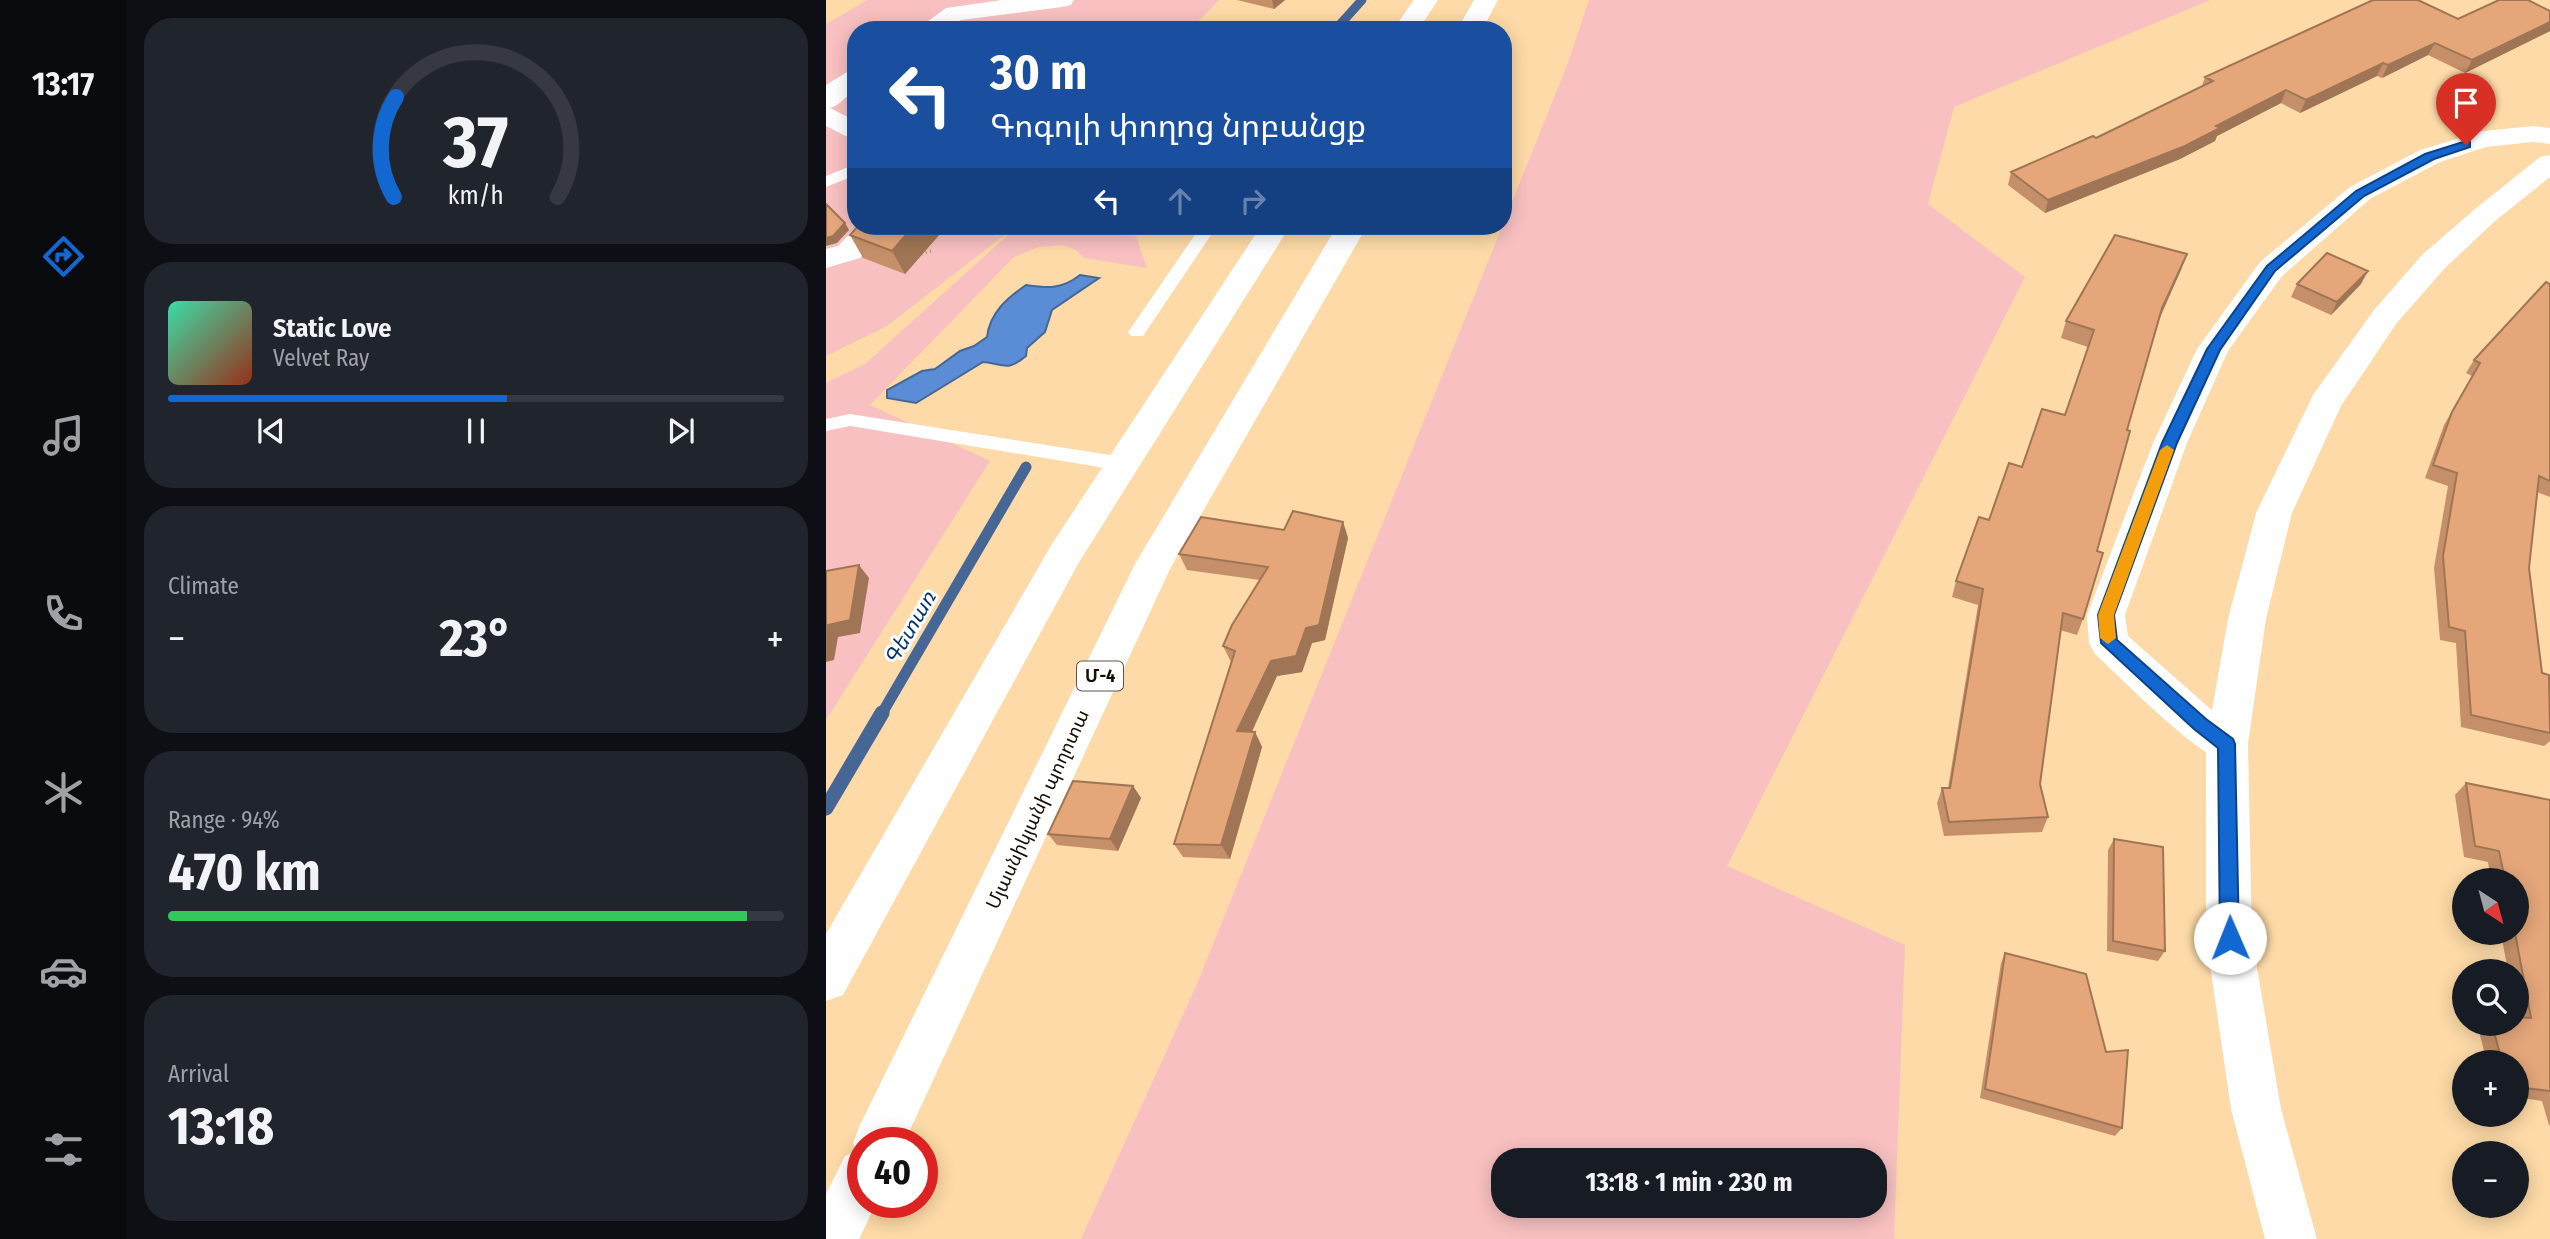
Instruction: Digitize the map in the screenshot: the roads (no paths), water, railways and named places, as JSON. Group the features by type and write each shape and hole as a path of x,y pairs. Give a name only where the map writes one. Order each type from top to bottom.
{"main road":[{"path":"935,11 1062,0"},
{"path":"1028,21 1070,0"},
{"path":"1411,21 1426,0"},
{"path":"1473,21 1486,0"},
{"path":"847,85 827,102 847,123"},
{"path":"2227,744 2200,724 2109,643 2106,615 2169,443 2213,349 2271,269 2360,193 2430,156 2483,139 2533,134 2550,136"},
{"path":"826,150 847,138"},
{"path":"2291,1239 2256,1109 2230,938 2227,744 2246,620 2274,513 2325,403 2385,317 2434,261 2485,215 2550,163"},
{"path":"826,259 849,252 865,235"},
{"path":"826,979 1065,554 1269,235"},
{"name":"Մյասնիկյանի պողոտա","path":"886,1127 1154,564 1347,235"},
{"path":"832,1239 847,1208"}],"lane":[{"path":"826,182 847,173"},
{"path":"1137,332 1203,235"},
{"path":"826,425 849,420 1123,464"}],"water":[{"path":"1080,275 1099,278 1052,310 1045,332 1027,348 1026,356 1020,361 1005,366 983,362 916,403 887,398 887,390 922,371 935,369 960,351 987,337 1000,307 1026,285 1054,287"}],"waterway":[{"name":"Գետառ","path":"1343,21 1362,0"},
{"name":"Գետառ","path":"881,715 1026,467"},
{"name":"Գետառ","path":"826,808 882,713"}]}
